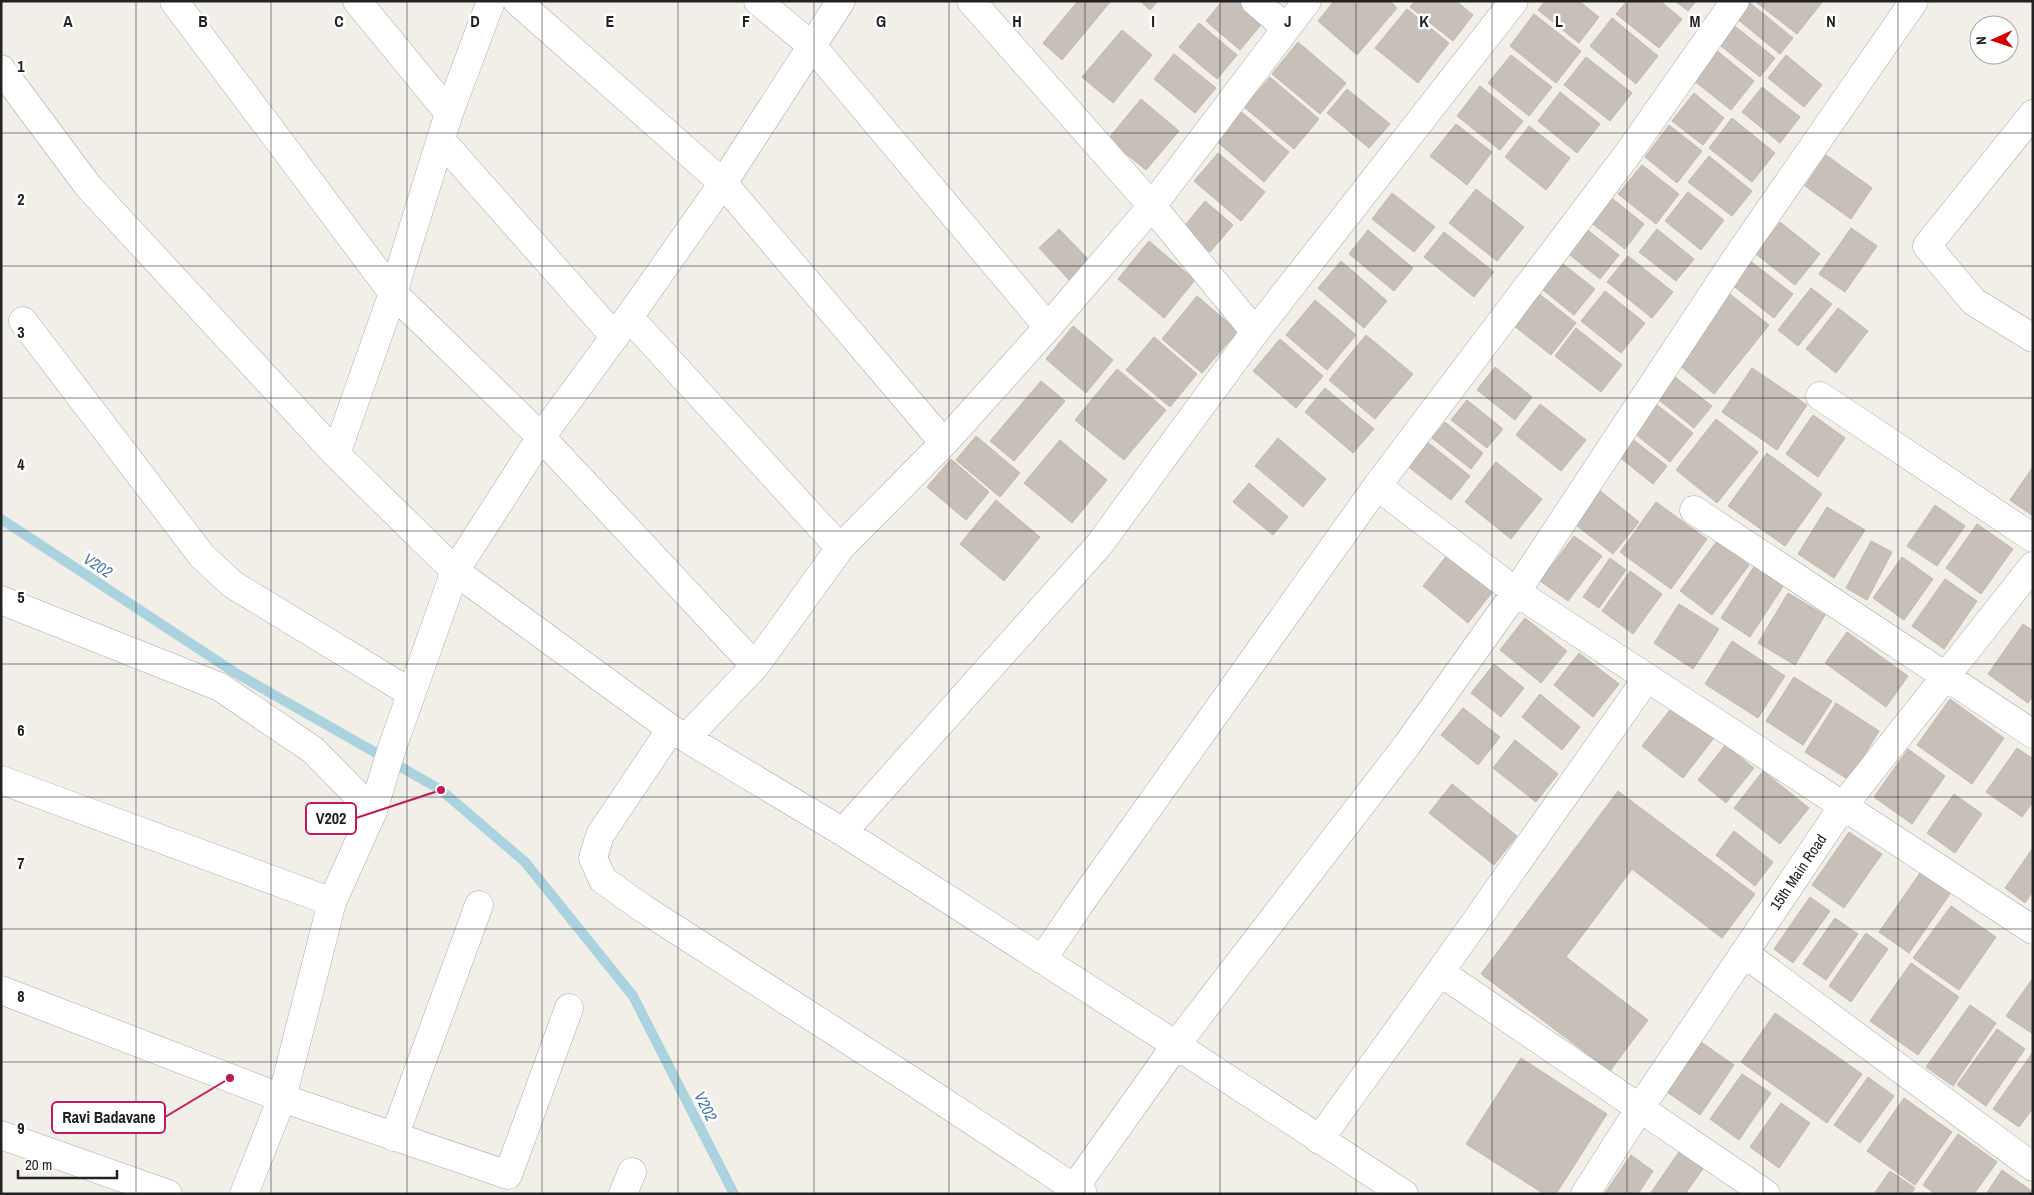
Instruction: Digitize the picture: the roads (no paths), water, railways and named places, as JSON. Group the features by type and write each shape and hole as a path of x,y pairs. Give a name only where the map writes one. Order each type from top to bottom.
{"street":[{"path":"174,1 393,294 541,437 755,666"},
{"path":"357,1 449,113"},
{"path":"336,454 393,294 449,113 491,1"},
{"path":"517,1 722,184 944,443"},
{"path":"758,1 813,47 1048,327"},
{"path":"244,1194 282,1098 332,902 373,811 411,693 455,571 541,437 622,327 722,184 813,47 841,1"},
{"path":"971,1 1152,206 1255,332"},
{"path":"1255,1 1286,28"},
{"path":"1307,1 1152,206 1048,327 944,443 840,548 755,666 679,733 600,835 593,858 603,880 644,909 915,1083 1076,1192 1176,1045 1407,745 1516,592 1737,257 1914,1"},
{"path":"844,832 1099,545 1255,332 1514,1"},
{"path":"1042,960 1084,896 1378,486 1628,155 1735,1"},
{"path":"1,69 88,186 336,454 455,571 679,733 844,832 1404,1194"},
{"path":"2033,114 1928,246 1974,302 2033,338"},
{"path":"441,140 840,548"},
{"path":"23,321 202,556 232,584 411,693"},
{"path":"1820,396 2033,538"},
{"path":"1378,486 1516,592 2033,930"},
{"path":"1694,510 2033,734"},
{"name":"15th Main Road","path":"1585,1194 1640,1108 1843,806 2033,566"},
{"path":"1,600 220,687 313,750 373,811"},
{"path":"1319,1140 1647,678"},
{"path":"1,780 332,902"},
{"path":"394,1137 479,905"},
{"path":"1744,953 2033,1167"},
{"path":"1440,972 1766,1194"},
{"path":"1,990 282,1098 508,1175 570,1008"},
{"path":"1,1135 168,1194"}],"waterway":[{"name":"V202","path":"1,519 234,672 441,790 525,862 633,996 734,1194"}],"place":[{"name":"V202","path":"441,790"},
{"name":"Ravi Badavane","path":"230,1078"}]}
